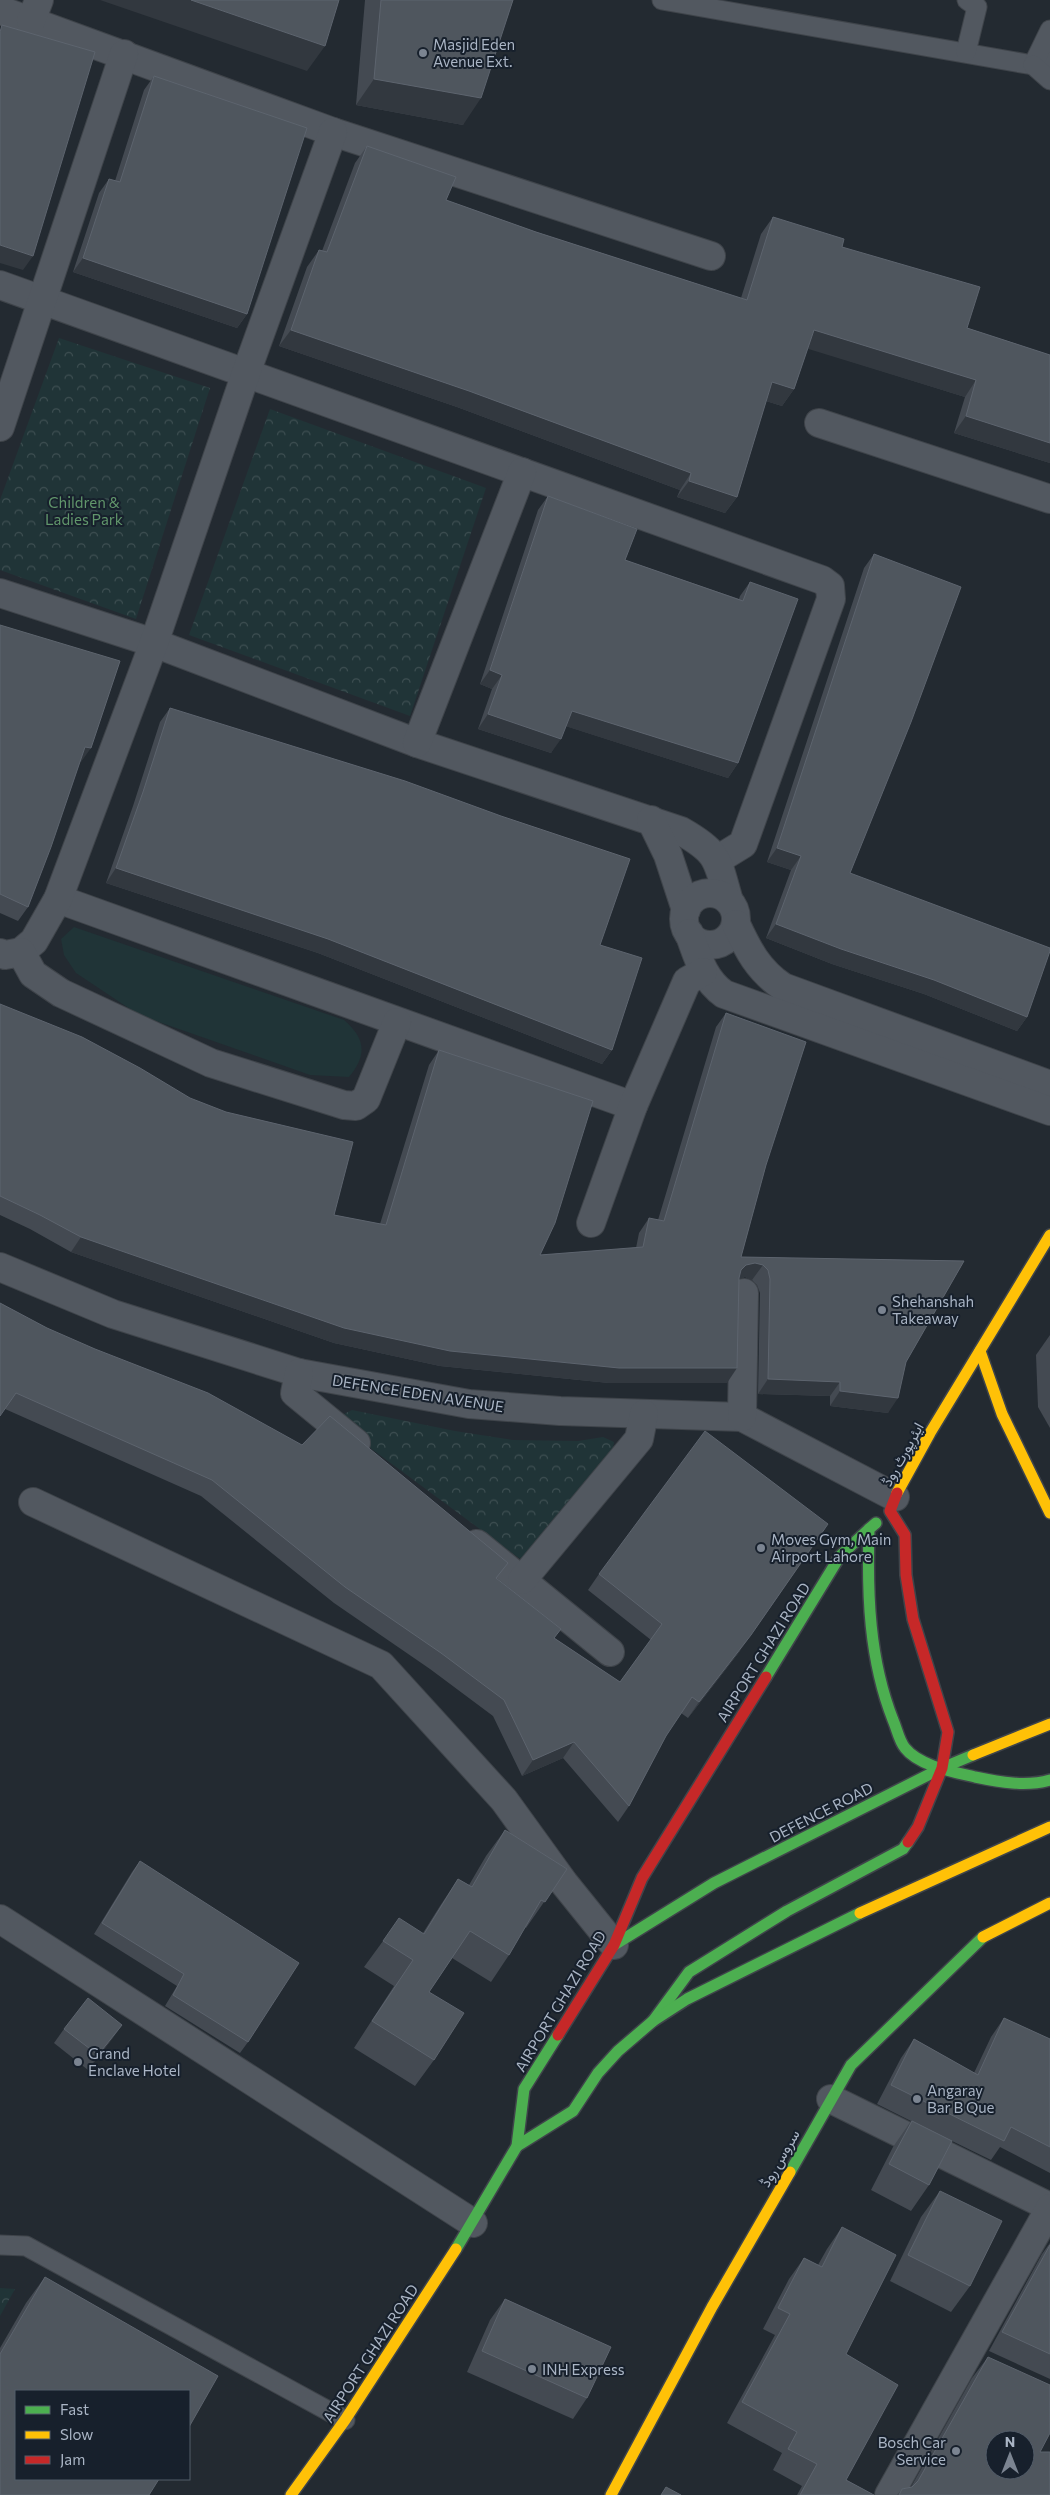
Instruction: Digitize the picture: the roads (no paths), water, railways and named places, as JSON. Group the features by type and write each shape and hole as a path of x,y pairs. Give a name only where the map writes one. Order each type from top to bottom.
{"main road":[{"name":"ایئرپورٹ روڈ","path":"653,2021 689,1972 787,1911 903,1849 925,1812 942,1768 948,1732 913,1619 906,1575 905,1536 893,1504 930,1433 1050,1235"},
{"path":"980,1351 1002,1414 1050,1513"},
{"name":"AIRPORT GHAZI ROAD","path":"291,2495 345,2420 473,2223 517,2146 524,2088 614,1945 642,1878 840,1556 870,1529 893,1504"},
{"path":"870,1529 868,1599 874,1654 888,1710 906,1748 942,1768 965,1775 996,1780 1043,1783 1050,1780"},
{"name":"DEFENCE ROAD","path":"614,1945 714,1883 942,1768 1050,1724"},
{"path":"517,2146 573,2111 598,2074 618,2051 653,2021 688,1998 828,1928 1050,1826"},
{"name":"سروس روڈ","path":"611,2495 712,2307 852,2065 978,1940 1050,1903"}],"street":[{"path":"0,10 35,11 124,54 333,132 711,256"},
{"path":"0,426 44,300 124,54"},
{"path":"333,132 246,373 154,643 58,899 34,942 10,952 32,974 78,1001 211,1063 344,1105 356,1106 366,1099 397,1022"},
{"path":"0,285 822,580 830,586 831,599 743,844 717,860"},
{"path":"819,423 1050,499"},
{"path":"417,742 522,472"},
{"path":"0,593 154,643 417,742 651,820 681,832 710,849 717,860 732,912 755,960 766,975 783,987 1050,1085"},
{"path":"651,820 668,855 703,972 713,986 724,994 1050,1112"},
{"path":"714,893 732,912 729,937 716,944 701,942 688,922 690,902 705,894 714,893"},
{"path":"58,899 633,1106"},
{"path":"590,1223 633,1106 688,981 703,972"},
{"name":"DEFENCE EDEN AVENUE","path":"0,1267 113,1314 299,1373 469,1404 560,1412 742,1417 893,1504"},
{"path":"742,1417 744,1293"},
{"path":"299,1373 295,1393 378,1462"},
{"path":"522,1580 640,1439 644,1414"},
{"path":"32,1502 381,1665 504,1800 564,1883 614,1945"},
{"path":"461,1530 610,1652"},
{"path":"0,1919 473,2223"},
{"path":"831,2099 1050,2208 889,2495"},
{"path":"966,2358 992,2369"}],"lane":[{"path":"662,0 966,52 1042,63"},
{"path":"966,52 975,2"},
{"path":"1050,30 1042,63 1050,80"},
{"path":"0,2245 26,2246 345,2420"}],"place":[{"name":"Masjid Eden Avenue Ext.","path":"423,53"},
{"name":"Shehanshah Takeaway","path":"882,1310"},
{"name":"Moves Gym, Main Airport Lahore","path":"761,1548"},
{"name":"Grand Enclave Hotel","path":"78,2062"},
{"name":"Angaray Bar B Que","path":"917,2099"},
{"name":"INH Express","path":"532,2369"},
{"name":"Bosch Car Service","path":"956,2451"}],"park label":[{"name":"Children & Ladies Park","path":"84,510"}]}
